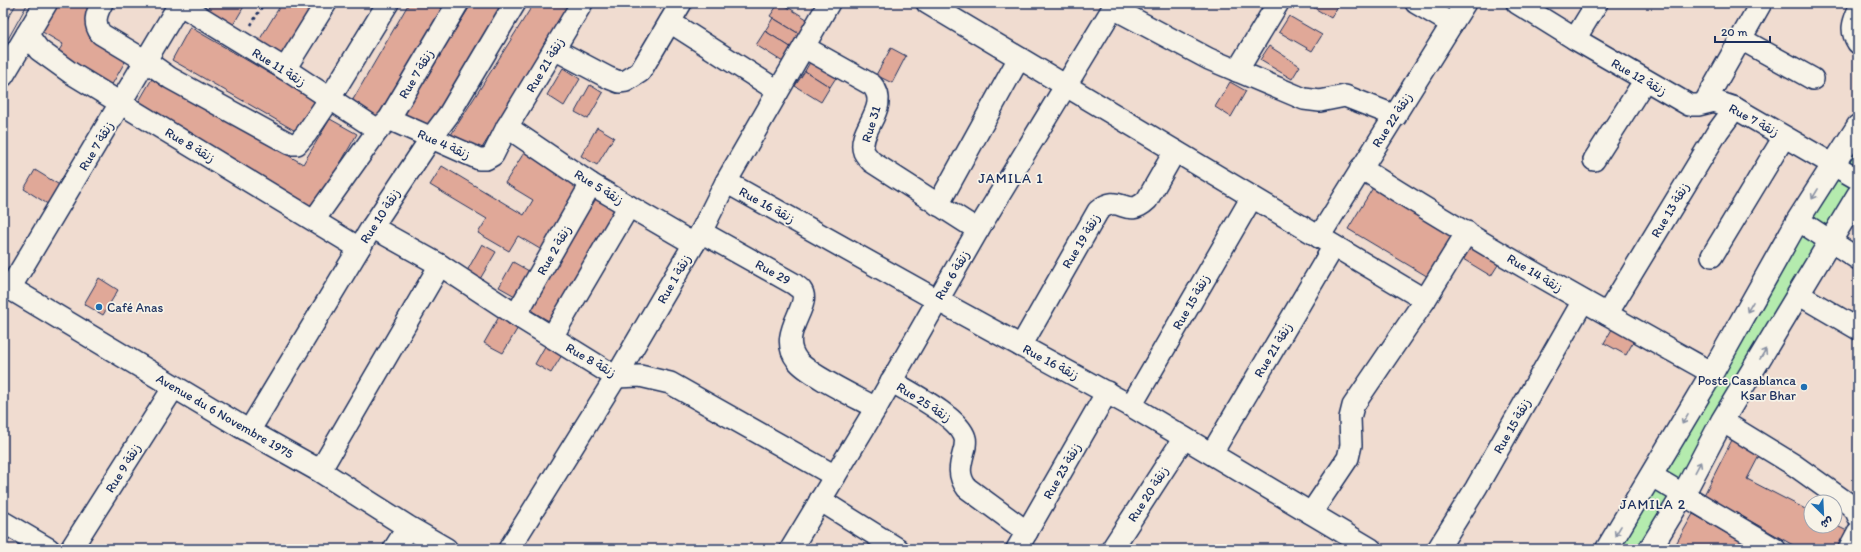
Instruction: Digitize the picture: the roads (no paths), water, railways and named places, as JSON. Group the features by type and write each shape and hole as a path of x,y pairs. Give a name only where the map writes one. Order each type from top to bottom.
{"street":[{"path":"3,74 46,3"},
{"path":"102,3 98,10 96,27 101,34 146,61 170,78 290,144 297,144 301,140 330,98 388,3"},
{"path":"285,69 326,3"},
{"name":"Rue 7 زنقة","path":"314,220 384,125 458,3"},
{"name":"Rue 10 زنقة","path":"249,432 372,227 431,138 449,114 515,3"},
{"name":"Rue 21 زنقة","path":"507,127 582,3"},
{"path":"554,49 609,78 619,82 626,81 640,72 681,3"},
{"name":"Rue 1 زنقة","path":"509,549 616,377 698,238 726,182 829,3"},
{"path":"927,3 1425,300"},
{"path":"1237,71 1278,3"},
{"path":"1416,3 1452,24"},
{"name":"Rue 22 زنقة","path":"1327,242 1361,168 1396,116 1465,3"},
{"path":"1517,3 1575,40 1596,3"},
{"path":"1705,102 1761,3"},
{"name":"Rue 11 زنقة","path":"180,4 330,98 384,125"},
{"name":"Rue 7 زنقة","path":"6,286 121,104 180,4"},
{"path":"1115,6 1172,40 1237,71 1304,99 1320,102 1345,96 1396,116"},
{"name":"Rue 6 زنقة","path":"792,549 876,408 978,230 1115,6"},
{"path":"1858,11 1852,24 1853,34 1858,43"},
{"path":"670,22 778,91"},
{"name":"Rue 8 زنقة","path":"27,34 40,50 49,58 121,104 359,248"},
{"path":"1741,39 1813,79"},
{"name":"Rue 12 زنقة","path":"1575,40 1689,105 1698,105 1705,102"},
{"name":"Rue 31","path":"804,47 872,85 877,91 878,102 863,143 864,152 872,162 978,230"},
{"path":"938,205 1019,58"},
{"path":"1594,160 1645,80"},
{"name":"Rue 7 زنقة","path":"1705,102 1719,102 1735,108 1858,179"},
{"name":"Rue 13 زنقة","path":"1607,314 1718,131 1735,108"},
{"name":"Rue 4 زنقة","path":"384,125 431,138 479,159 486,159 492,155 507,127"},
{"path":"1607,549 1652,476 1712,373 1798,220 1858,126"},
{"name":"Rue 5 زنقة","path":"507,127 591,184 629,206 698,238"},
{"path":"1712,256 1784,137"},
{"name":"Rue 19 زنقة","path":"1020,346 1098,211 1106,204 1115,203 1132,209 1140,206 1147,200 1174,151"},
{"name":"Rue 14 زنقة","path":"1361,168 1411,200 1583,301 1712,373"},
{"name":"Rue 16 زنقة","path":"726,182 1020,346 1107,392 1212,453 1371,549"},
{"name":"Rue 2 زنقة","path":"516,315 591,184"},
{"path":"1650,549 1683,495 1722,421 1858,195"},
{"name":"Rue 15 زنقة","path":"1131,406 1252,197"},
{"path":"552,337 629,206"},
{"path":"1798,220 1858,259"},
{"name":"Rue 8 زنقة","path":"372,227 440,265 516,315 616,377 640,376 670,383 835,476"},
{"path":"1311,513 1348,458 1351,444 1350,418 1352,406 1425,300 1467,232"},
{"name":"Rue 29","path":"698,238 794,284 802,291 804,300 789,338 791,350 797,360 810,371 876,408"},
{"name":"Rue 21 زنقة","path":"1212,453 1327,242"},
{"path":"320,471 440,265"},
{"name":"Avenue du 6 Novembre 1975","path":"6,286 249,432 320,471 408,527 446,549"},
{"path":"1798,294 1858,329"},
{"name":"Rue 15 زنقة","path":"1438,549 1476,488 1583,301"},
{"name":"Rue 25 زنقة","path":"891,380 953,420 961,429 966,440 960,470 961,480 967,488 1022,540"},
{"name":"Rue 9 زنقة","path":"72,549 174,387"},
{"name":"Rue 23 زنقة","path":"1022,540 1107,392"},
{"path":"1722,421 1794,465 1854,510"},
{"name":"Rue 20 زنقة","path":"1112,549 1184,438"},
{"path":"1652,476 1775,549"},
{"path":"820,500 898,549"},
{"path":"3,522 49,549"},
{"path":"394,549 408,527"},
{"path":"1849,549 1858,532"}],"tram line":[{"path":"3,26 17,3"},
{"path":"3,48 28,3"}],"place":[{"name":"Café Anas","path":"99,307"},
{"name":"Poste Casablanca Ksar Bhar","path":"1804,387"}],"district":[{"name":"JAMILA 1","path":"1011,178"},
{"name":"JAMILA 2","path":"1653,504"}]}
